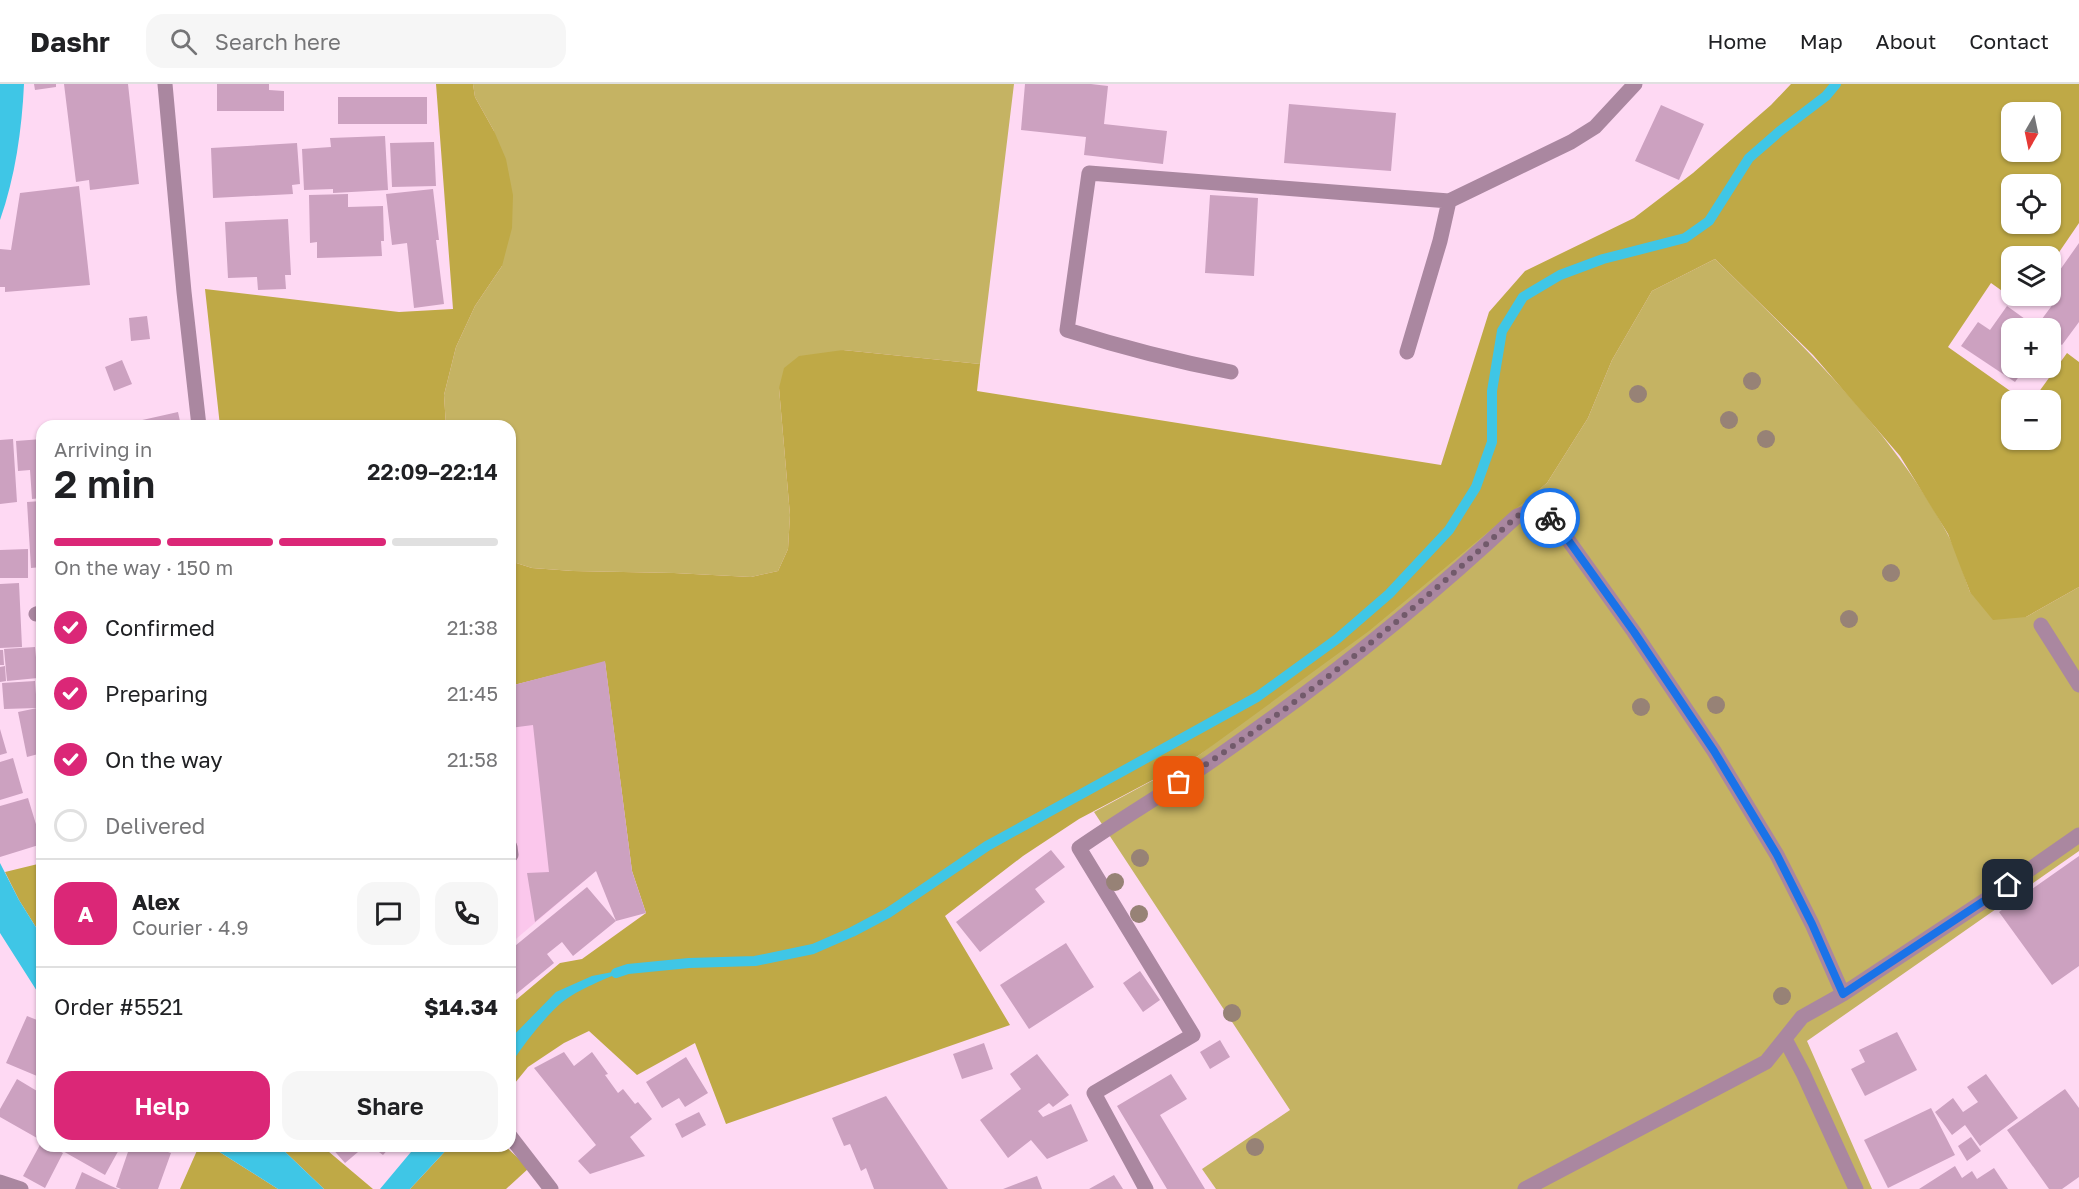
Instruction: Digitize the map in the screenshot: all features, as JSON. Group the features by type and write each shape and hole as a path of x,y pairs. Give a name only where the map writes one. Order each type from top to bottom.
{"street":[{"path":"165,84 198,420"},
{"path":"1231,372 1168,359 1067,330 1089,172 1449,201 1571,142 1595,127 1635,84"},
{"path":"1407,352 1440,241 1449,201"},
{"path":"1146,1189 1094,1093 1193,1035 1079,848 1220,756 1378,638 1463,566 1517,516 1528,512 1538,510 1556,523 1634,632 1714,751 1777,855 1812,924 1843,994"},
{"path":"2041,625 2079,685"},
{"path":"1525,1189 1766,1062 1802,1017 1843,994 2079,835"},
{"path":"1785,1039 1856,1189"},
{"path":"516,1144 550,1189"},
{"path":"0,1182 21,1189"}],"shaded area":[{"path":"436,84 473,84 475,97 506,159 513,195 512,228 502,266 475,306 456,347 444,395 446,420 219,420 205,289 399,312 453,309"},
{"path":"473,84 1014,84 980,364 843,350 779,388 790,515 788,549 778,571 751,577 573,571 532,568 516,563 516,420 446,420 444,395 456,347 475,306 502,266 494,131 475,97"},
{"path":"1791,84 2079,84 2079,223 2061,249 2061,246 2001,246 2001,290 1991,283 1948,347 2009,390 2001,390 2001,450 2061,450 2061,390 2040,390 2049,378 2061,378 2061,361 2067,353 2079,362 2079,587 2026,617 1993,620 1970,592 1948,534 1900,456 1813,355 1715,259 1652,291 1612,360 1588,418 1547,483 1369,631 1198,756 1079,819 1023,856 945,916 1010,1025 726,1124 695,1043 637,1075 589,1031 564,1043 528,1067 516,1082 516,1000 560,963 582,959 646,913 632,871 605,662 516,684 516,563 532,568 573,571 751,577 778,571 788,549 790,515 779,388 784,368 799,356 843,350 980,364 977,391 1441,465 1489,312 1525,271 1634,218 1693,173 1771,105"},
{"path":"1715,259 1811,355 1899,457 1947,533 1970,592 2026,617 2079,587 2079,851 1807,1041 1872,1189 1216,1189 1202,1169 1290,1110 1094,812 1198,756 1547,483 1588,418 1612,360 1652,291"},
{"path":"605,661 632,871 596,871 516,939 516,684"},
{"path":"36,864 36,927 19,900 5,872"},
{"path":"196,1152 219,1152 278,1189 180,1189"},
{"path":"285,1152 329,1152 373,1189 324,1189"},
{"path":"444,1152 512,1152 529,1168 506,1189 410,1189"}],"water":[{"path":"0,84 24,84 17,153 0,220"},
{"path":"0,863 36,927 36,990 0,933"},
{"path":"628,969 584,988 561,1003 534,1032 516,1057 516,1033 556,992 592,976"},
{"path":"219,1152 285,1152 324,1189 278,1189"},
{"path":"411,1152 444,1152 410,1189 380,1189"}],"building":[{"path":"34,84 56,84 56,87 35,90"},
{"path":"64,84 128,84 139,184 90,190 89,180 76,182"},
{"path":"217,84 269,84 269,90 284,91 284,111 217,111"},
{"path":"1025,84 1108,86 1104,124 1167,131 1163,164 1084,155 1086,137 1021,130"},
{"path":"338,97 427,97 427,124 338,124"},
{"path":"1289,104 1396,113 1391,171 1284,163"},
{"path":"1661,105 1704,124 1679,180 1635,161"},
{"path":"385,136 388,190 333,193 333,189 304,190 302,149 331,147 330,138"},
{"path":"434,142 436,186 392,187 390,143"},
{"path":"297,143 300,184 292,185 293,194 213,198 211,148"},
{"path":"79,186 90,285 5,292 5,287 0,287 0,249 11,250 20,193"},
{"path":"433,189 439,240 436,240 444,304 414,308 407,243 392,245 386,194"},
{"path":"348,194 348,207 383,206 382,256 317,258 317,242 310,243 309,195"},
{"path":"1210,195 1258,198 1254,276 1205,273"},
{"path":"288,219 291,275 285,275 286,289 258,290 257,277 228,278 225,222"},
{"path":"2079,243 2079,322 2062,345 2061,318 2043,318 2052,306 2061,306 2061,268"},
{"path":"2007,306 2024,318 2001,318 2001,373 1961,346 1978,322 1990,330"},
{"path":"147,316 150,339 131,341 129,318"},
{"path":"122,360 132,384 114,391 105,367"},
{"path":"178,412 180,420 142,420"},
{"path":"13,439 17,502 0,504 0,440"},
{"path":"36,439 36,499 32,499 30,470 18,471 16,441"},
{"path":"36,501 36,568 31,568 27,502"},
{"path":"28,549 28,578 0,578 0,550"},
{"path":"19,583 22,647 0,648 0,584"},
{"path":"35,647 36,678 7,681 4,649"},
{"path":"0,650 3,650 4,665 0,665"},
{"path":"605,661 632,871 646,913 616,921 596,871 535,922 527,873 549,872 533,725 516,727 516,684"},
{"path":"5,666 6,681 0,682 0,667"},
{"path":"35,681 36,708 4,709 2,683"},
{"path":"36,708 36,755 27,757 18,712"},
{"path":"0,729 7,753 0,755"},
{"path":"13,758 23,793 0,800 0,762"},
{"path":"28,798 36,824 36,846 0,857 0,806"},
{"path":"1051,850 1065,867 1035,889 1045,902 980,952 956,922"},
{"path":"2079,856 2079,966 2052,985 1999,912"},
{"path":"587,887 616,921 573,956 562,942 547,954 554,963 516,994 516,945"},
{"path":"1066,943 1094,987 1029,1029 1000,985"},
{"path":"1140,971 1160,1000 1143,1012 1123,983"},
{"path":"27,1016 36,1020 36,1076 6,1063"},
{"path":"1897,1032 1917,1070 1865,1096 1851,1069 1865,1062 1859,1050"},
{"path":"1220,1040 1230,1057 1210,1069 1200,1052"},
{"path":"984,1043 993,1069 962,1079 953,1054"},
{"path":"564,1052 574,1066 592,1052 618,1093 623,1089 652,1119 630,1137 645,1156 590,1174 578,1161 596,1145 534,1068"},
{"path":"1037,1054 1069,1095 1053,1107 1049,1103 1038,1111 1043,1117 1071,1104 1088,1141 1047,1159 1031,1140 1008,1158 980,1120 1021,1089 1010,1074"},
{"path":"686,1057 708,1093 685,1107 679,1098 662,1108 646,1082"},
{"path":"1171,1074 1187,1099 1160,1115 1205,1189 1167,1189 1117,1106"},
{"path":"1986,1074 2018,1118 1980,1146 1965,1125 1952,1135 1935,1112 1953,1098 1963,1112 1978,1102 1967,1087"},
{"path":"17,1079 36,1090 36,1137 0,1117 0,1109"},
{"path":"2065,1089 2079,1108 2079,1177 2062,1189 2049,1189 2007,1130"},
{"path":"886,1096 948,1189 874,1189 866,1168 861,1171 850,1144 844,1146 832,1118"},
{"path":"1931,1108 1955,1155 1888,1188 1864,1140"},
{"path":"699,1112 706,1125 682,1138 675,1124"},
{"path":"1971,1137 1981,1151 1967,1161 1958,1146"},
{"path":"36,1152 63,1153 45,1188 23,1176"},
{"path":"65,1152 118,1152 105,1175"},
{"path":"128,1152 171,1153 158,1189 116,1187"},
{"path":"335,1152 358,1152 345,1163"},
{"path":"1955,1166 1962,1178 1972,1171 1977,1179 1994,1168 2008,1189 1919,1189"},
{"path":"82,1172 111,1186 118,1189 75,1189"},
{"path":"1114,1175 1123,1189 1089,1189"},
{"path":"1037,1176 1042,1189 1003,1189"}],"waterway":[{"path":"616,973 628,969 689,963 755,961 813,949 852,932 888,913 987,846 1257,697 1337,639 1389,594 1449,530 1476,487 1492,442 1492,391 1502,331 1523,297 1560,275 1603,259 1685,238 1709,221 1749,158 1826,96 1836,84"}],"way so far":[{"path":"1179,782 1220,756 1378,638 1463,566 1517,516 1538,510 1550,518"}],"route":[{"path":"1550,518 1556,523 1634,632 1714,751 1777,855 1812,924 1843,994 2008,885"}]}
